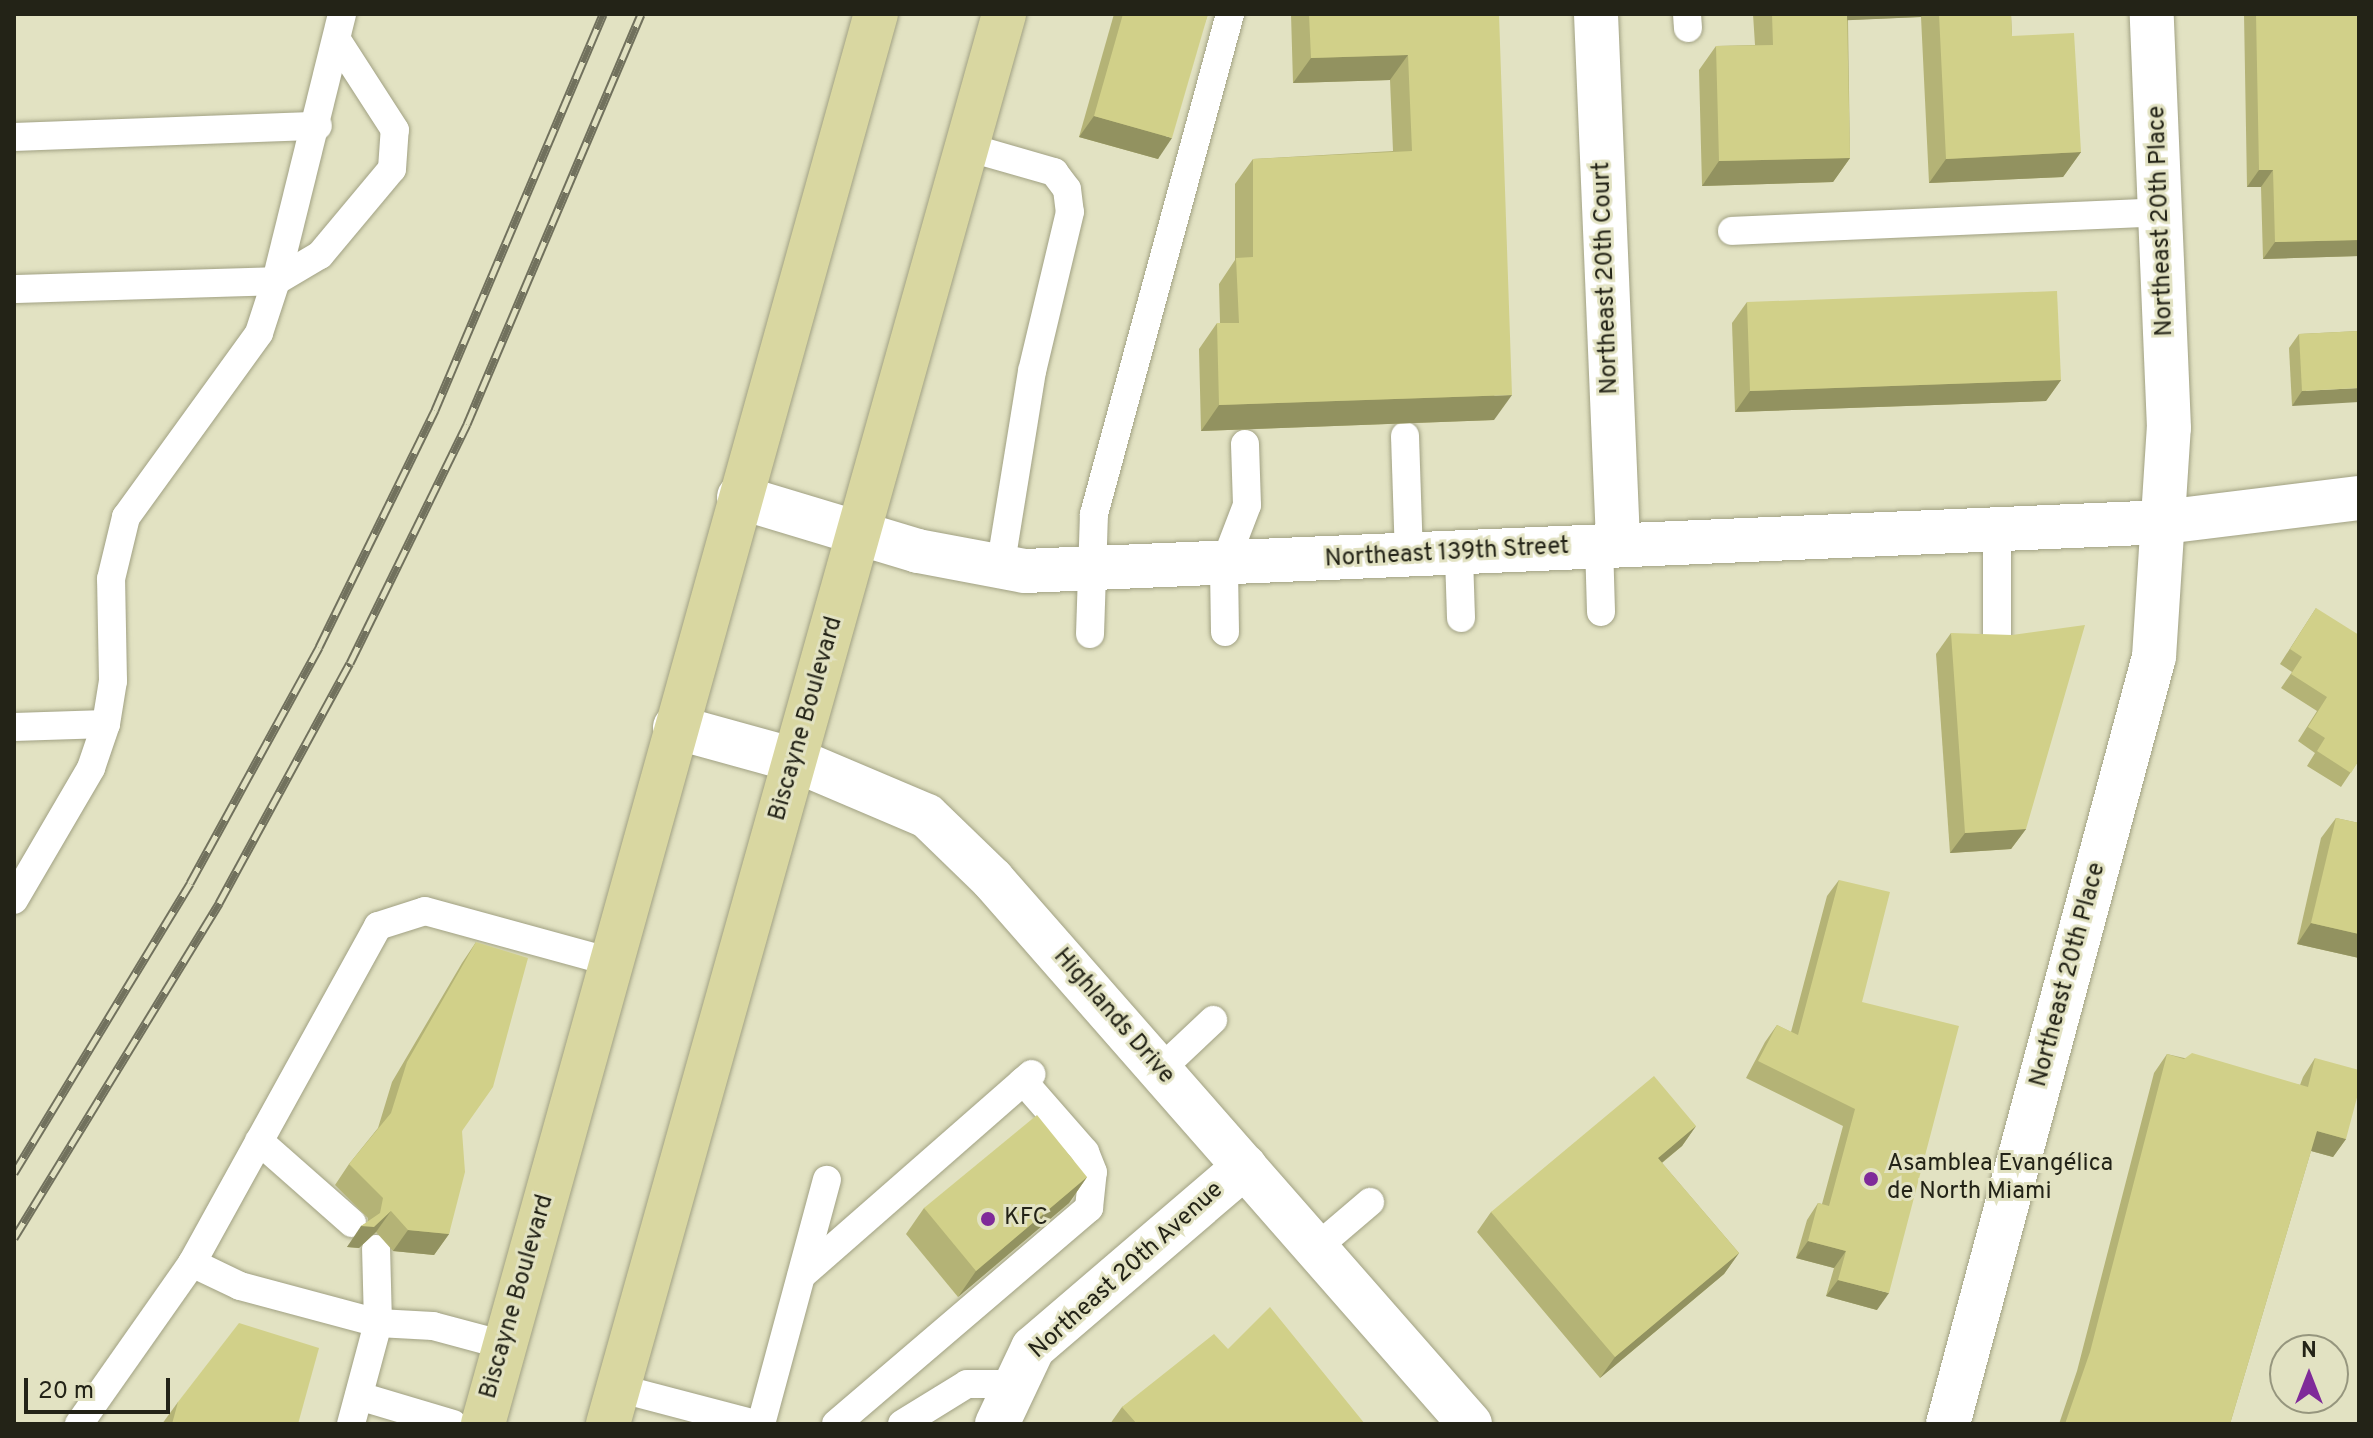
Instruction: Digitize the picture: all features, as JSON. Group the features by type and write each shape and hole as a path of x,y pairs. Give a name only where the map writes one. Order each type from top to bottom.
{"main road":[{"name":"Biscayne Boulevard","path":"483,1424 876,14"},
{"name":"Biscayne Boulevard","path":"613,1406 861,535 1004,14"}],"street":[{"name":"Northeast 20th Court","path":"1596,14 1608,543"},
{"name":"Northeast 20th Place","path":"1948,1424 2140,716 2162,600 2169,428 2164,212 2152,14"},
{"name":"Northeast 139th Street","path":"739,497 861,535 1000,569 1092,569 1459,557 1608,543 2164,522 2359,498"},
{"name":"Highlands Drive","path":"675,727 795,760 927,816 992,879 1470,1424"},
{"name":"Northeast 20th Avenue","path":"1004,1404 1033,1348 1245,1166"}],"lane":[{"path":"1090,634 1094,514 1230,14"},
{"path":"14,900 22,873 91,768 106,724 113,681 111,579 126,517 259,333 318,126 340,27"},
{"path":"14,289 276,281 320,255 392,169 398,148 395,130 340,27"},
{"path":"14,137 318,126"},
{"path":"967,147 1054,172 1067,189 1070,212 1032,371 1000,569"},
{"path":"1732,231 2164,212"},
{"path":"1405,436 1409,559"},
{"path":"1225,632 1224,565 1247,505 1245,444"},
{"path":"1997,526 1997,639"},
{"path":"1601,612 1608,543"},
{"path":"1459,557 1461,618"},
{"path":"14,727 106,724"},
{"path":"79,1424 192,1263 378,926 400,913 425,911 612,962"},
{"path":"1160,1070 1213,1020"},
{"path":"802,1275 1028,1078 1085,1152 1093,1172 1089,1208 836,1424"},
{"path":"259,1141 352,1223"},
{"path":"613,1406 758,1424 827,1180"},
{"path":"1316,1248 1370,1202"},
{"path":"351,1424 378,1323 376,1249"},
{"path":"192,1263 240,1286 378,1323 433,1326 504,1345"},
{"path":"902,1424 967,1384 1004,1404"},
{"path":"359,1396 453,1424"}],"building":[{"path":"1123,14 1208,14 1172,138 1094,116"},
{"path":"1309,14 1499,14 1512,395 1219,405 1217,323 1239,323 1236,258 1253,257 1253,159 1412,151 1408,55 1311,58"},
{"path":"1772,14 1847,14 1850,158 1719,161 1716,46 1773,45"},
{"path":"1939,14 2011,14 2012,36 2074,33 2081,152 1946,159"},
{"path":"2256,14 2359,14 2359,240 2275,242 2273,170 2259,170"},
{"path":"2057,291 2061,380 1750,391 1747,302"},
{"path":"2359,331 2359,388 2302,391 2299,334"},
{"path":"2316,608 2359,635 2359,760 2351,773 2317,751 2325,738 2308,727 2327,697 2291,674 2302,657 2290,649"},
{"path":"2085,625 2026,829 1965,833 1951,633 2012,635"},
{"path":"2336,818 2359,823 2359,934 2311,923"},
{"path":"1839,880 1890,892 1862,1002 1959,1026 1889,1293 1838,1280 1846,1251 1808,1241 1818,1203 1829,1206 1855,1109 1758,1061 1777,1025 1798,1035"},
{"path":"476,942 528,958 493,1087 462,1131 465,1172 449,1234 408,1230 391,1211 374,1227 361,1226 380,1213 383,1198 349,1164 391,1113 407,1062"},
{"path":"2192,1053 2308,1087 2315,1058 2359,1070 2359,1090 2346,1139 2317,1131 2230,1424 2065,1424 2090,1352 2167,1054 2184,1059"},
{"path":"1654,1076 1696,1126 1658,1158 1739,1253 1615,1357 1491,1212"},
{"name":"KFC","path":"1037,1115 1087,1177 976,1271 924,1208"},
{"path":"1270,1307 1365,1424 1137,1424 1122,1407 1214,1334 1228,1349"},
{"path":"239,1323 319,1348 298,1424 172,1424 178,1402"}],"railway":[{"path":"14,1173 190,883 319,647 435,410 603,14"},
{"path":"14,1238 219,903 350,663 467,424 641,14"}],"place":[{"name":"Asamblea Evangélica de North Miami","path":"1871,1179"},
{"name":"KFC","path":"988,1219"}]}
